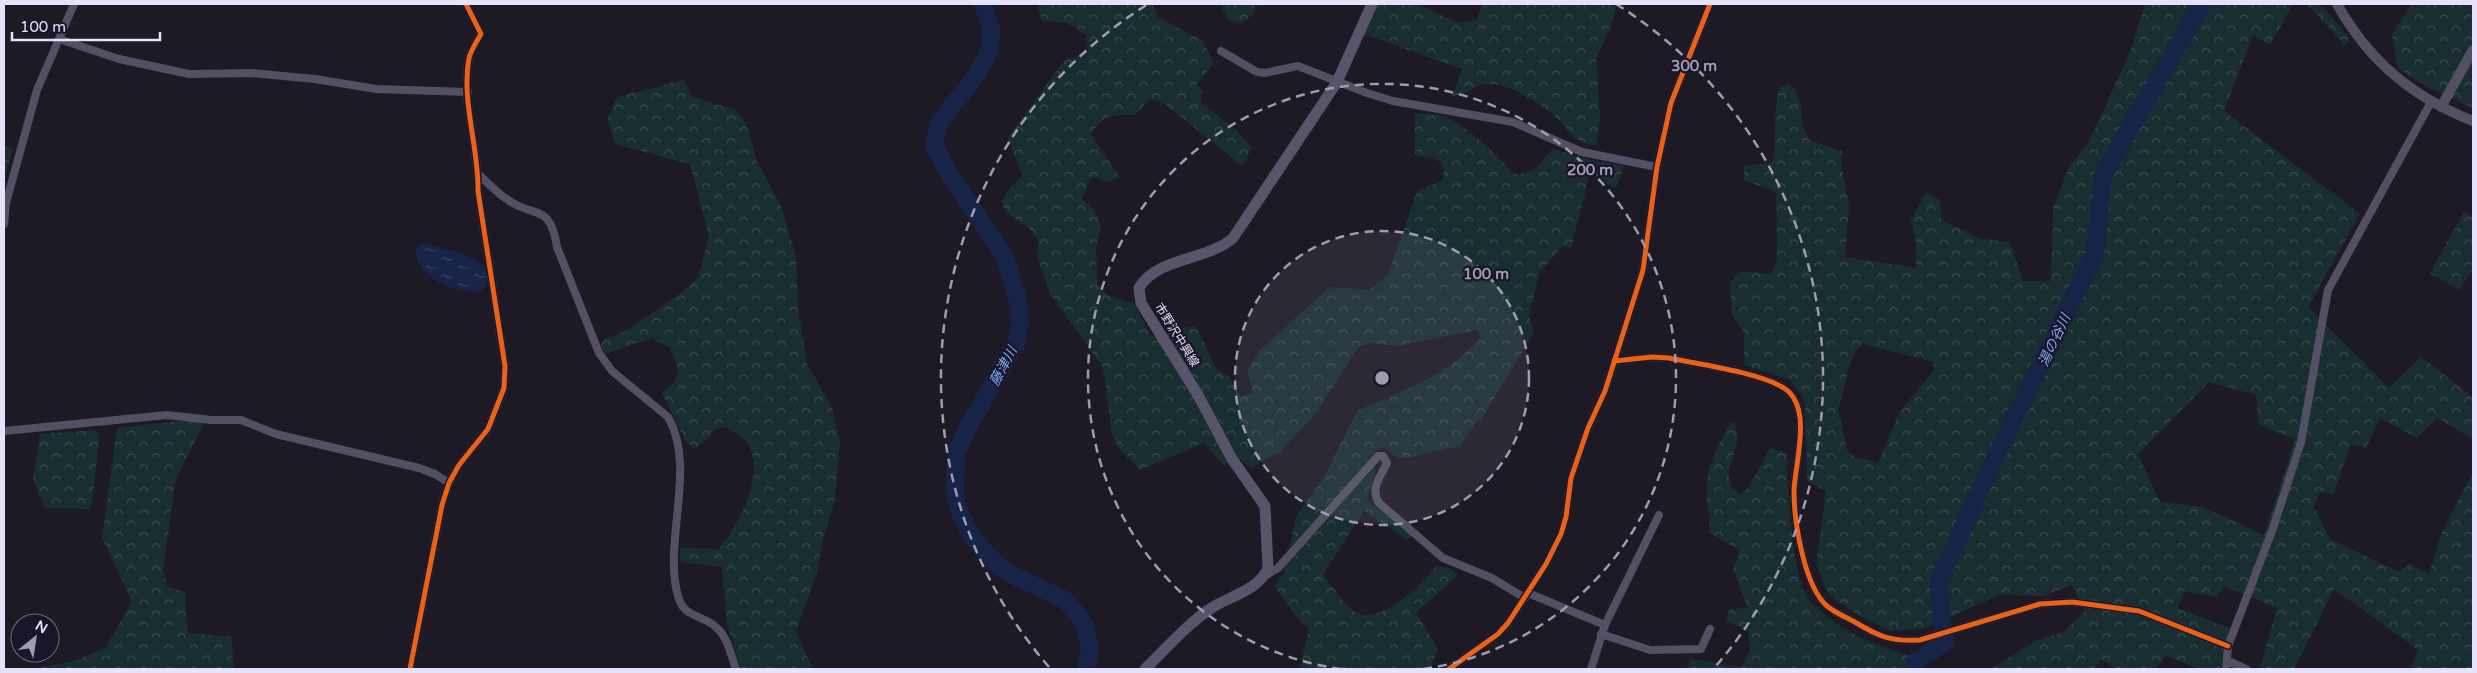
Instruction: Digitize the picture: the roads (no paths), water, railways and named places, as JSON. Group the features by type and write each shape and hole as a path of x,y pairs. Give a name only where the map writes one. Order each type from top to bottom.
{"main road":[{"name":"市野沢中興線","path":"1265,576 1268,568 1265,506 1232,459 1198,395 1141,303 1139,288 1148,277 1177,261 1216,250 1233,238 1338,82 1372,4"},
{"path":"1145,669 1210,608 1258,584 1265,576"}],"street":[{"path":"4,224 6,203 37,90 74,4"},
{"path":"410,669 421,616 427,572 442,505 449,483 459,465 488,429 504,388 505,366 478,191 478,174 468,92 469,57 481,34 466,4"},
{"path":"1449,669 1498,634 1527,595 1561,534 1566,517 1571,478 1614,361 1643,270 1657,167 1671,103 1710,4"},
{"path":"2337,4 2349,26 2370,54 2400,81 2430,102 2473,121"},
{"path":"59,39 119,59 189,74 252,74 316,79 376,89 468,92"},
{"path":"2441,107 2473,50"},
{"path":"1221,51 1257,72 1265,73 1298,66 1393,101 1513,122 1582,152 1657,167"},
{"path":"2246,669 2227,665 2228,646 2272,531 2301,442 2328,290 2430,102"},
{"path":"478,174 509,201 536,210 550,223 555,231 557,247 599,353 612,371 668,417 673,426 678,453 675,566 679,600 690,614 712,623 719,629 726,641 736,669"},
{"path":"1614,361 1652,357 1669,358 1771,381 1790,393 1801,420 1794,492 1806,567 1815,591 1827,606 1881,637 1900,641 1933,636 2040,604 2072,602 2139,611 2228,646"},
{"path":"4,431 167,415 212,420 241,420 276,434 419,468 435,474 449,483"},
{"path":"1265,576 1278,568 1349,490 1371,462 1378,456 1383,456 1387,464 1375,488 1375,496 1379,503 1444,558 1527,595 1605,625"},
{"path":"1591,669 1605,625 1659,514"},
{"path":"1602,634 1650,650 1682,650 1701,649 1710,630"}],"water":[{"path":"422,243 456,252 479,263 485,270 487,279 482,291 461,290 450,287 430,276 422,268 418,259 416,248"}],"waterway":[{"name":"藤津川","path":"983,4 991,29 990,50 976,76 939,123 934,145 948,172 1004,255 1018,301 1020,322 1016,344 967,429 956,453 955,498 962,518 974,539 998,566 1065,600 1078,615 1086,629 1090,650 1086,669"},
{"name":"湯の谷川","path":"1916,669 1915,662 1945,642 1938,583 1996,456 2095,253 2103,175 2202,4"}]}
